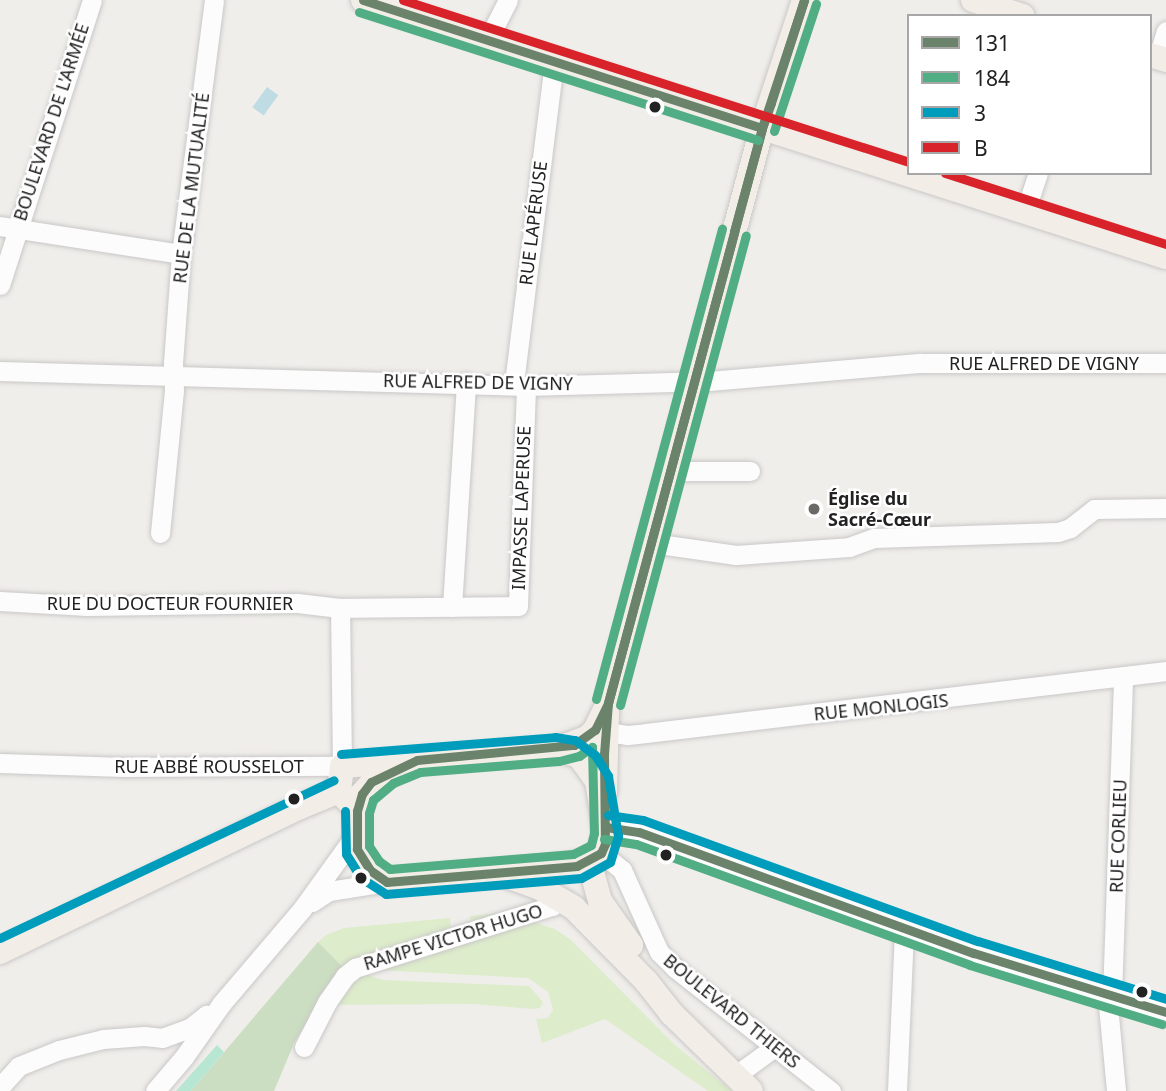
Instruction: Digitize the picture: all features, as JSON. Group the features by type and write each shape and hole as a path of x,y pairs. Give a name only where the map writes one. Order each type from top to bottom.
{"main road":[{"path":"362,0 907,174"},
{"path":"417,760 371,782 362,794 356,822 357,849 374,875 387,882 577,866 595,857 605,844 601,731 762,128 804,0"},
{"path":"973,0 1017,14"},
{"path":"910,175 1166,257"},
{"path":"555,749 574,745 601,731"},
{"path":"555,749 579,756 592,771 597,780 606,827"},
{"name":"RUE ABBÉ ROUSSELOT","path":"342,766 555,749"},
{"path":"342,766 339,791 356,822"},
{"path":"0,952 298,808 339,791"},
{"path":"595,857 600,901 617,928 679,1005 747,1081"},
{"path":"493,873 540,888 560,899 602,935 646,981 672,1014 747,1081 767,1091"}],"street":[{"name":"BOULEVARD DE L'ARMÉE","path":"0,285 8,227 92,0"},
{"name":"RUE DE LA MUTUALITÉ","path":"160,533 181,254 214,0"},
{"path":"487,41 509,0"},
{"path":"1158,57 1166,31"},
{"name":"RUE LAPÉRUSE","path":"520,385 554,62"},
{"path":"1026,212 1037,175"},
{"path":"8,227 181,254"},
{"name":"RUE ALFRED DE VIGNY","path":"0,371 520,385 694,381 921,363 1166,363"},
{"path":"452,607 466,382"},
{"name":"IMPASSE LAPERUSE","path":"452,607 518,606 520,385"},
{"path":"670,471 750,471"},
{"path":"652,543 736,555 849,547 874,538 1058,532 1070,528 1094,509 1166,508"},
{"name":"RUE DU DOCTEUR FOURNIER","path":"0,601 87,606 264,603 315,604 340,608 452,607"},
{"path":"340,608 342,766"},
{"name":"RUE MONLOGIS","path":"601,731 628,735 660,732 1166,671"},
{"name":"RUE CORLIEU","path":"1116,1091 1110,995 1123,676"},
{"name":"RUE ABBÉ ROUSSELOT","path":"0,763 124,767 342,766"},
{"path":"155,1091 184,1057 222,1003 302,909 356,822"},
{"path":"606,827 639,832 904,929 1166,1012"},
{"name":"BOULEVARD THIERS","path":"595,857 622,870 659,952 675,968 831,1091"},
{"path":"302,909 329,891 387,882"},
{"name":"RAMPE VICTOR HUGO","path":"303,1047 327,1002 345,976 355,968 552,906 560,899"},
{"path":"897,1091 904,929"},
{"path":"0,1087 7,1071 58,1050 103,1040 144,1035 162,1038 190,1028 222,1003"},
{"path":"162,1038 184,1057"},
{"path":"747,1081 775,1047"}],"green space":[{"path":"516,911 343,967 318,942 326,935 344,928 450,918 451,928 466,927 470,923 470,916"},
{"path":"530,921 555,929 571,940 676,1046 732,1091 708,1091 605,1019 542,1043 536,1019 548,1018 553,1010 548,992 528,978 378,970"},
{"path":"318,942 343,967 295,1041 274,1091 191,1091"},
{"path":"364,974 383,980 529,986 543,1002 540,1008 534,1009 472,1004 329,1005 346,979"},
{"path":"217,1045 224,1052 191,1091 176,1091"}],"water":[{"path":"267,87 278,95 264,115 252,107"}],"transit line":[{"name":"131","path":"363,0 762,128"},
{"name":"B","path":"403,0 907,161"},
{"name":"131","path":"804,0 771,103 762,128 804,0"},
{"name":"184","path":"774,131 816,4"},
{"name":"184","path":"359,12 758,140"},
{"name":"131","path":"734,232 762,128"},
{"name":"131","path":"734,232 762,128"},
{"name":"B","path":"951,175 1166,244"},
{"name":"184","path":"596,699 722,229"},
{"name":"131","path":"608,703 734,232"},
{"name":"131","path":"608,703 734,232"},
{"name":"184","path":"620,705 746,236"},
{"name":"131","path":"608,703 604,754 605,844 601,853 577,866 387,882 370,870 357,849 357,811 362,794 371,782 417,760 574,745 595,730 608,703"},
{"name":"3","path":"341,754 555,737 575,740 595,755 608,776 618,836 610,862 581,878 386,894 361,878 346,854 345,811"},
{"name":"184","path":"592,747 594,833 591,845 573,854 390,869 379,861 369,846 369,813 373,800 393,783 420,772 559,761 579,756 592,747"},
{"name":"3","path":"0,938 334,780"},
{"name":"3","path":"608,815 643,820 978,941 1166,999"},
{"name":"131","path":"606,827 639,832 974,953 1166,1012"},
{"name":"184","path":"604,839 636,844 970,965 1162,1024"}],"place":[{"name":"Église du Sacré-Cœur","path":"814,509"}]}
